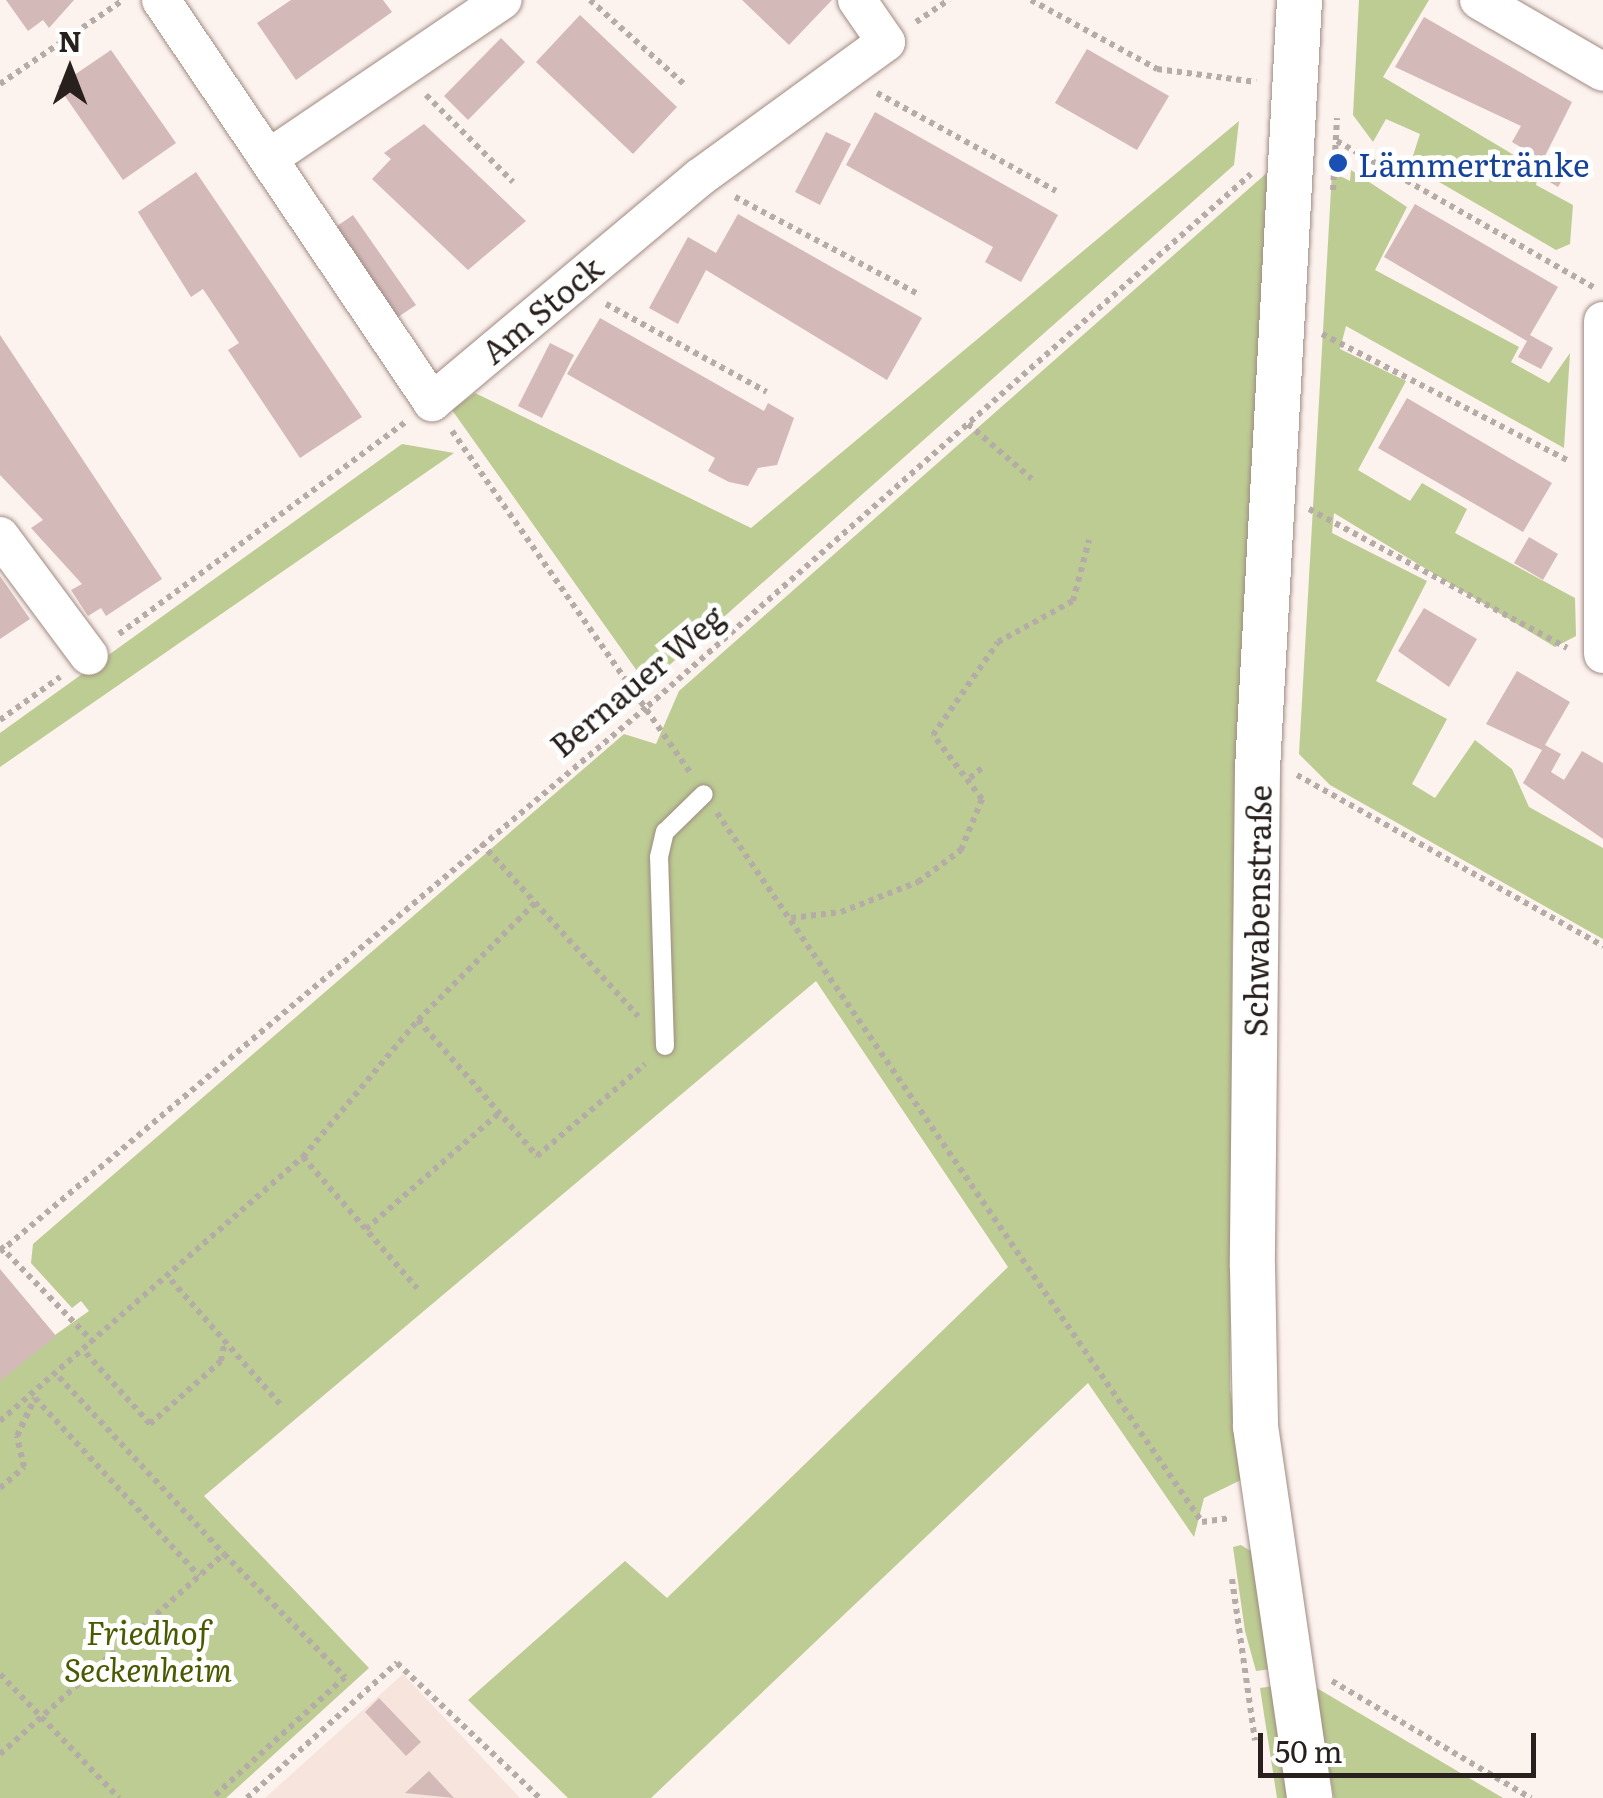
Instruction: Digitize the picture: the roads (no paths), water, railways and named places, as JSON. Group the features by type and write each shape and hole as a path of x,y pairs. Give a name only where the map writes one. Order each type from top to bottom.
{"street":[{"path":"161,0 269,158 502,0"},
{"name":"Am Stock","path":"269,158 432,402 698,178 886,42 858,0"},
{"path":"1478,0 1603,72"},
{"name":"Schwabenstraße","path":"1302,7 1297,85 1316,140 1257,767 1252,1266 1244,1516 1268,1680 1309,1798"},
{"path":"1594,656 1603,322"},
{"path":"0,536 89,656"}],"lane":[{"path":"665,1046 659,858 665,832 704,794"}],"place":[{"name":"Lämmertränke","path":"1338,163"}],"park label":[{"name":"Friedhof Seckenheim","path":"148,1650"}]}
